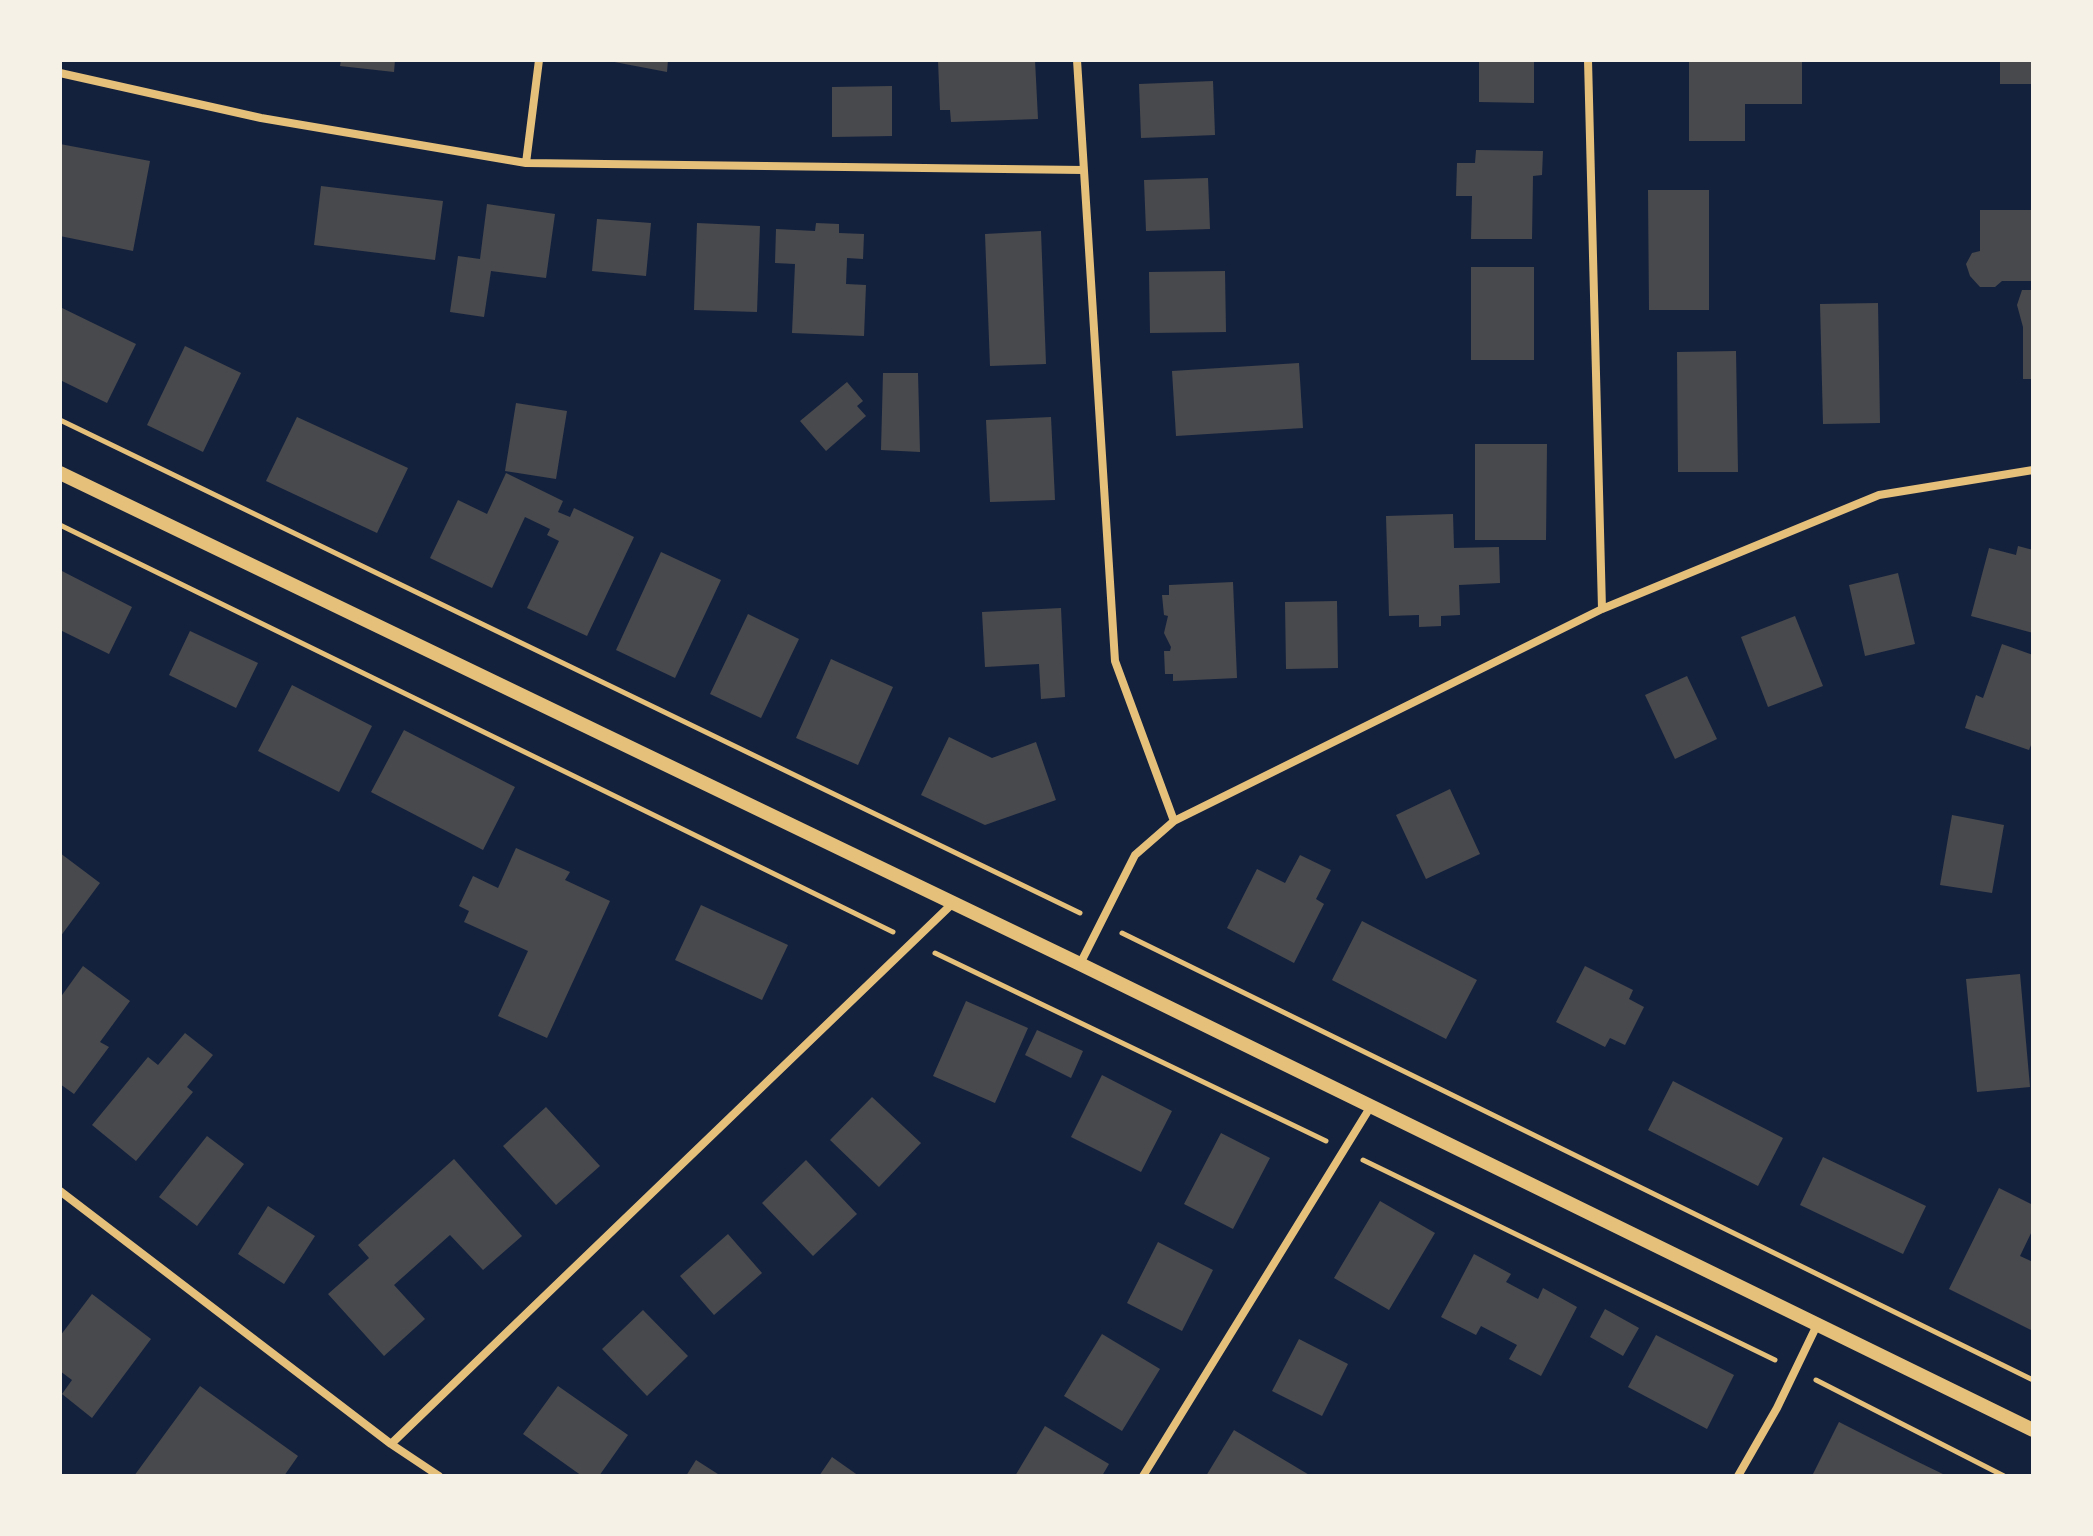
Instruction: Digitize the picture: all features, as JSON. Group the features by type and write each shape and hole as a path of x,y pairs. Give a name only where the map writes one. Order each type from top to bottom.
{"street":[{"path":"526,163 539,60"},
{"path":"1077,60 1115,661 1174,821"},
{"path":"1588,60 1602,609"},
{"path":"60,73 261,118 526,163 1083,170"},
{"path":"1080,964 1135,855 1174,821 1602,609 1879,495 2033,470"},
{"path":"60,473 1080,964 2033,1430"},
{"path":"391,1444 953,903"},
{"path":"1143,1476 1371,1106"},
{"path":"60,1191 391,1444 439,1476"},
{"path":"1738,1476 1817,1325"}],"path":[{"path":"60,420 1100,922 2033,1380"},
{"path":"60,525 1795,1369 2004,1476"}],"building":[{"path":"341,60 395,60 394,72 340,66"},
{"path":"604,60 668,60 667,72"},
{"path":"938,60 1035,60 1038,119 951,122 950,110 940,110"},
{"path":"1479,60 1534,60 1534,103 1479,102"},
{"path":"1689,60 1802,60 1802,104 1745,104 1745,141 1689,141"},
{"path":"2000,60 2033,60 2033,84 2000,84"},
{"path":"1213,81 1215,135 1141,138 1139,84"},
{"path":"892,86 892,136 832,137 832,87"},
{"path":"60,144 150,161 133,251 60,236"},
{"path":"1476,150 1543,151 1542,175 1533,176 1532,239 1471,239 1472,196 1456,196 1457,163 1475,163"},
{"path":"1208,178 1210,229 1146,231 1144,180"},
{"path":"321,186 443,201 435,260 314,245"},
{"path":"1648,190 1709,190 1709,310 1649,310"},
{"path":"487,204 555,214 546,278 491,271 484,317 450,312 458,256 480,259"},
{"path":"1980,210 2033,210 2033,281 2002,281 1995,287 1980,287 1970,276 1966,264 1972,253 1980,251"},
{"path":"597,219 651,223 646,276 592,271"},
{"path":"697,223 760,226 757,312 694,310"},
{"path":"816,223 839,224 839,233 864,234 863,259 847,258 846,284 866,285 864,336 792,333 795,264 775,263 776,229 815,231"},
{"path":"1041,231 1046,364 990,366 985,234"},
{"path":"1471,267 1534,267 1534,360 1471,360"},
{"path":"1225,271 1226,332 1150,333 1149,272"},
{"path":"2022,290 2033,290 2033,379 2023,379 2023,327 2017,305"},
{"path":"1878,303 1880,423 1823,424 1820,304"},
{"path":"60,307 136,344 107,403 60,380"},
{"path":"185,346 241,373 203,452 147,425"},
{"path":"1736,351 1738,472 1678,472 1677,352"},
{"path":"1299,363 1303,428 1176,436 1172,371"},
{"path":"883,373 918,373 920,452 881,450"},
{"path":"847,382 863,401 857,406 866,416 826,451 800,421"},
{"path":"516,403 567,411 556,479 505,471"},
{"path":"297,417 408,468 377,533 266,481"},
{"path":"1051,417 1055,500 990,502 986,420"},
{"path":"1475,444 1547,444 1546,540 1475,540"},
{"path":"506,473 563,501 558,512 570,517 574,508 634,537 587,636 527,608 559,541 547,535 550,529 525,517 492,588 430,558 458,500 487,514"},
{"path":"1453,514 1454,548 1499,547 1500,583 1459,585 1460,615 1441,616 1441,626 1419,627 1419,615 1389,616 1386,516"},
{"path":"2018,546 2033,550 2033,633 1971,616 1989,548 2016,555"},
{"path":"661,552 721,580 675,678 616,650"},
{"path":"60,570 132,607 109,654 60,630"},
{"path":"1898,573 1915,644 1865,656 1849,585"},
{"path":"1233,582 1237,678 1173,681 1173,674 1165,674 1164,651 1170,651 1171,647 1164,633 1168,616 1164,615 1162,595 1169,595 1169,585"},
{"path":"1337,601 1338,668 1286,669 1285,602"},
{"path":"1061,608 1065,697 1041,699 1039,664 985,667 982,612"},
{"path":"748,614 799,639 761,718 710,694"},
{"path":"1795,616 1823,686 1768,707 1741,637"},
{"path":"190,631 258,663 236,708 169,675"},
{"path":"2002,644 2033,655 2033,740 2029,750 1965,728 1976,695 1983,698"},
{"path":"831,659 893,687 858,765 796,738"},
{"path":"1687,676 1717,739 1675,759 1645,695"},
{"path":"292,685 372,726 339,792 258,751"},
{"path":"404,730 515,787 483,850 371,792"},
{"path":"949,737 992,758 1036,742 1056,800 985,825 921,795"},
{"path":"1450,789 1480,854 1426,879 1396,815"},
{"path":"1952,815 2004,825 1992,893 1940,885"},
{"path":"516,848 570,872 565,880 610,901 547,1038 498,1016 528,951 464,922 469,911 459,906 473,876 498,888"},
{"path":"60,853 100,883 60,937"},
{"path":"1300,855 1331,870 1316,899 1324,904 1294,963 1227,928 1257,869 1285,883"},
{"path":"701,905 788,945 762,1000 675,960"},
{"path":"1362,921 1477,980 1446,1039 1332,980"},
{"path":"83,966 130,1001 100,1042 109,1047 74,1094 60,1084 60,998"},
{"path":"1585,966 1633,990 1629,999 1644,1007 1625,1045 1610,1038 1605,1047 1556,1022"},
{"path":"2020,974 2030,1087 1977,1092 1966,979"},
{"path":"966,1001 1028,1028 995,1103 933,1076"},
{"path":"1037,1030 1083,1051 1071,1078 1025,1055"},
{"path":"185,1033 213,1055 187,1087 193,1092 136,1161 92,1125 148,1057 158,1065"},
{"path":"1102,1075 1172,1111 1141,1172 1071,1137"},
{"path":"1673,1081 1783,1138 1758,1186 1648,1130"},
{"path":"872,1097 921,1143 879,1187 830,1140"},
{"path":"546,1107 600,1166 556,1205 503,1146"},
{"path":"1221,1133 1270,1158 1233,1229 1184,1204"},
{"path":"207,1136 244,1164 197,1226 159,1197"},
{"path":"1823,1157 1926,1206 1903,1254 1800,1205"},
{"path":"454,1159 522,1236 483,1270 450,1235 394,1285 425,1319 384,1356 328,1294 369,1258 358,1245"},
{"path":"806,1160 857,1214 813,1256 762,1203"},
{"path":"1999,1188 2033,1205 2033,1229 2020,1256 2033,1262 2033,1331 1949,1289"},
{"path":"1380,1201 1435,1233 1389,1310 1334,1278"},
{"path":"268,1206 315,1236 284,1284 238,1254"},
{"path":"728,1234 762,1273 714,1315 680,1276"},
{"path":"1158,1242 1213,1270 1182,1331 1127,1303"},
{"path":"1474,1254 1511,1274 1506,1282 1538,1299 1543,1288 1577,1307 1541,1376 1509,1359 1517,1345 1481,1326 1476,1335 1441,1317"},
{"path":"92,1294 151,1339 92,1418 62,1394 72,1380 60,1371 60,1336"},
{"path":"1605,1309 1639,1328 1623,1356 1590,1337"},
{"path":"643,1310 688,1356 647,1396 602,1349"},
{"path":"1102,1334 1160,1369 1122,1431 1064,1396"},
{"path":"1656,1335 1734,1375 1707,1429 1628,1387"},
{"path":"1299,1339 1348,1364 1322,1416 1272,1391"},
{"path":"200,1386 298,1456 284,1476 134,1476"},
{"path":"558,1386 628,1435 599,1476 582,1476 523,1434"},
{"path":"1839,1422 1912,1459 1947,1476 1812,1476"},
{"path":"1045,1426 1109,1464 1102,1476 1015,1476"},
{"path":"1234,1430 1311,1476 1206,1476"},
{"path":"832,1457 859,1476 819,1476"},
{"path":"696,1460 721,1476 686,1476"}]}
